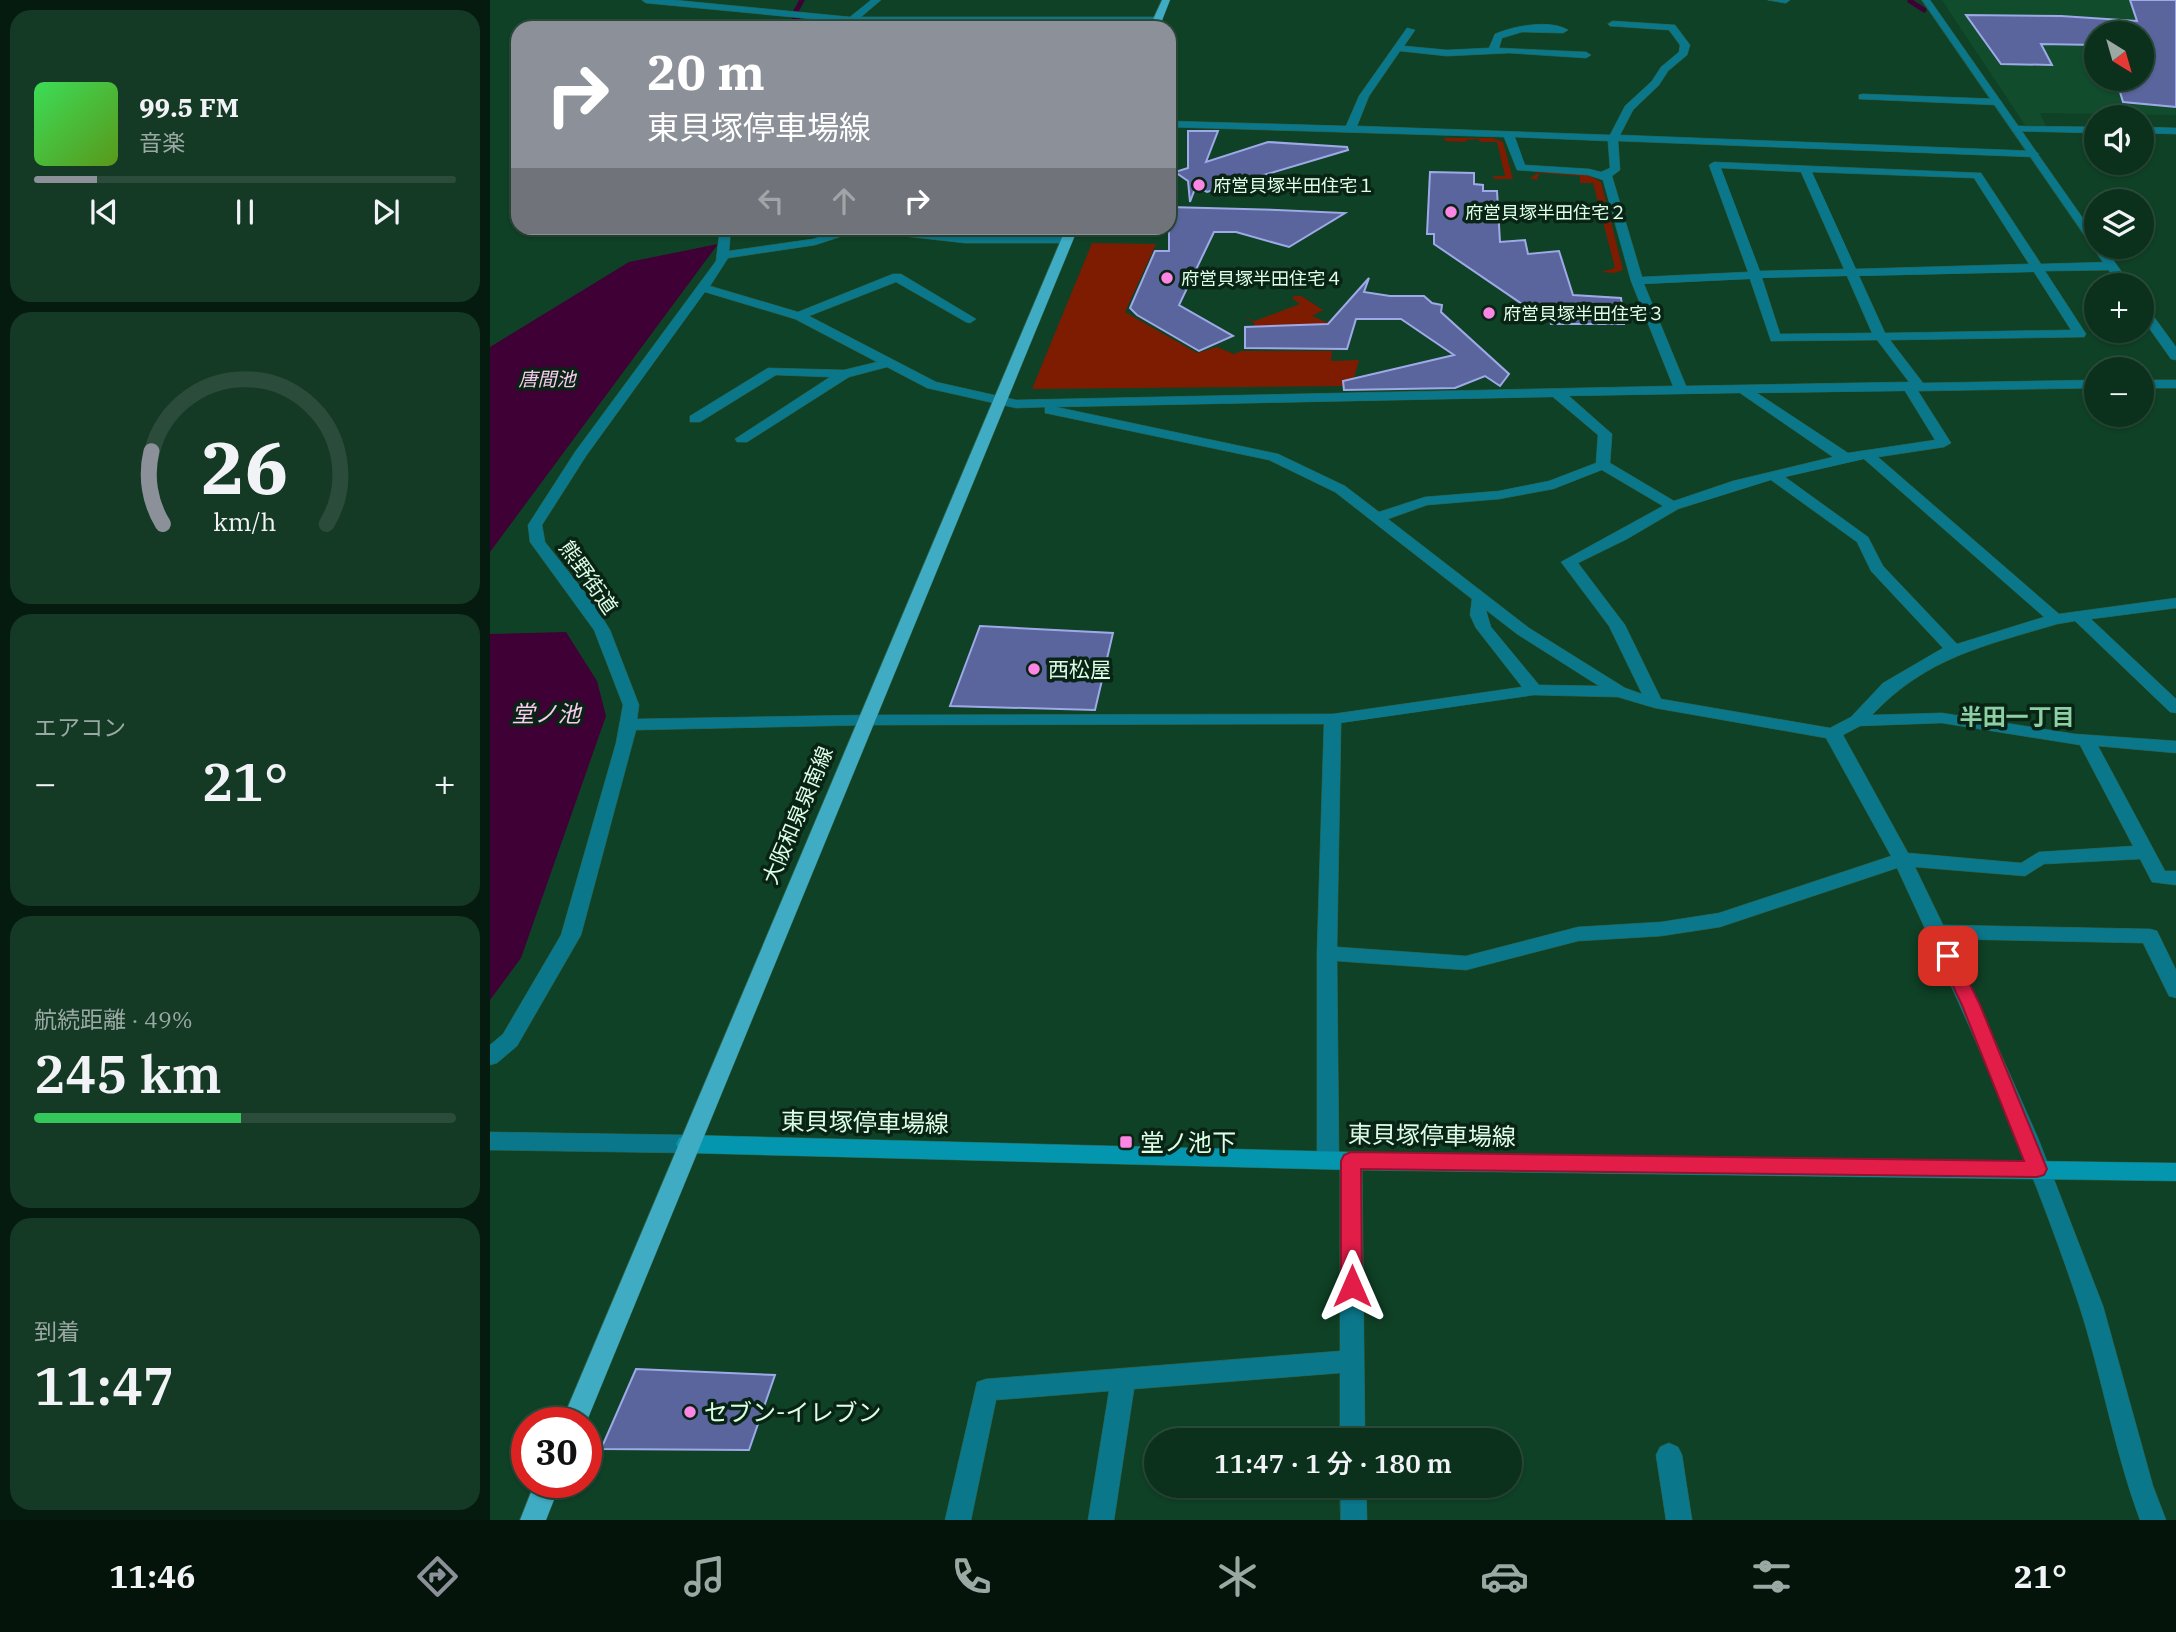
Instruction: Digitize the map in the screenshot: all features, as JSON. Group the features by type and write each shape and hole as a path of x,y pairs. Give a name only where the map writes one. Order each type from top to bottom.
{"main road":[{"path":"1157,21 1166,0"},
{"name":"大阪和泉泉南線","path":"580,1407 866,720 1007,402 1069,235"},
{"name":"東貝塚停車場線","path":"687,1144 1340,1160 2176,1172"},
{"path":"533,1520 542,1498"}],"street":[{"path":"646,0 852,20 899,21"},
{"path":"852,20 877,0"},
{"path":"1772,0 1786,0"},
{"path":"1926,0 2084,227"},
{"path":"1602,176 1615,170 1613,138 1629,108 1656,83 1664,69 1684,52 1685,45 1672,27 1613,24"},
{"path":"1350,130 1364,96 1410,30"},
{"path":"1493,51 1498,36 1511,30 1563,30"},
{"path":"1397,48 1447,53 1493,51 1586,55"},
{"path":"1863,97 1997,102"},
{"path":"1176,124 2034,154"},
{"path":"2017,129 2084,130"},
{"path":"2154,130 2176,131"},
{"path":"1508,134 1521,168 1590,172 1608,178 1637,281 1681,390"},
{"path":"1714,165 1977,175 2036,267 2080,334 1775,338 1714,165"},
{"path":"1655,703 1617,625 1569,562 1622,536 1672,506 1844,458 1944,443 1914,386 1880,336 1805,169"},
{"name":"熊野街道","path":"490,1056 510,1040 571,935 628,725 631,705 602,630 588,607 538,542 535,525 580,455 703,288 723,255 724,235"},
{"path":"723,255 815,242 836,235"},
{"path":"920,235 965,240 1052,235"},
{"path":"2106,259 2116,273"},
{"path":"1637,281 1755,275 2111,266"},
{"path":"799,316 897,277 970,319"},
{"path":"703,288 799,316 932,385 1273,457 1340,489 1523,631 1619,692 1655,703 1816,729 1832,734 1839,742 1902,859 1971,1005 2091,1306 2140,1486 2153,1520"},
{"path":"2154,326 2176,356"},
{"path":"695,419 774,371 844,374 891,362"},
{"path":"741,439 844,374"},
{"path":"1007,402 2084,384"},
{"path":"2154,384 2176,384"},
{"path":"1744,390 1844,458"},
{"path":"1556,392 1605,434 1602,465"},
{"path":"1868,456 2002,570 2055,619"},
{"path":"1378,518 1425,501 1499,495 1553,485 1602,465"},
{"path":"1602,465 1672,506"},
{"path":"1774,476 1863,540 1875,568 1954,650"},
{"path":"1480,597 1478,615 1484,628 1534,690"},
{"path":"1832,734 1857,721 1889,687 1945,653 2055,619 2176,603"},
{"path":"2078,615 2176,708"},
{"path":"628,725 866,720 1333,719 1534,690 1619,692"},
{"path":"1857,721 1942,718 2086,740 2176,747"},
{"path":"1333,719 1327,953 1352,1361 1353,1428"},
{"path":"2086,740 2159,877 2176,878"},
{"path":"1327,953 1466,963 1578,934 1661,929 1720,920 1902,859 2025,870 2039,858 2146,852"},
{"path":"1936,932 2150,936 2176,991"},
{"path":"490,1141 687,1144"},
{"path":"958,1520 986,1390 1352,1361"},
{"path":"1101,1520 1123,1379"},
{"path":"1669,1455 1679,1520"},
{"path":"1353,1498 1354,1520"}],"shaded area":[{"path":"1942,0 2176,0 2176,115 2154,115 2154,105 2084,105 2084,114 2040,113 2046,126 2025,125"},
{"path":"1444,138 1493,138 1503,142 1513,179 1494,179 1493,176 1505,176 1497,142 1481,142 1478,139 1466,142 1445,141"},
{"path":"1539,172 1588,175 1601,182 1623,270 1614,273 1601,272 1615,268 1593,183 1580,183 1580,176 1539,173 1537,180 1530,178"},
{"path":"1092,243 1156,244 1125,312 1197,353 1217,347 1234,354 1241,351 1332,351 1331,361 1359,360 1354,378 1343,386 1032,389"},
{"path":"1301,296 1323,310 1312,316 1331,324 1254,327 1254,322 1243,317 1255,321 1300,304 1292,298"}],"water":[{"name":"唐間池","path":"718,244 490,552 490,347 629,262"},
{"name":"堂ノ池","path":"566,632 597,681 606,716 521,958 490,1000 490,634"}],"building":[{"path":"2130,0 2176,0 2176,107 2123,102 2120,91 2154,91 2154,21 2137,21"},
{"path":"1966,15 2061,16 2137,21 2084,21 2084,45 2041,44 2052,65 2001,64"},
{"path":"1188,131 1218,131 1206,162 1268,142 1347,147 1348,150 1207,192 1196,186 1190,202 1188,181 1176,173 1188,168"},
{"path":"1430,172 1474,173 1474,184 1483,185 1483,191 1497,191 1500,242 1525,240 1528,254 1559,251 1573,295 1621,298 1624,324 1551,324 1549,317 1541,317 1434,244 1434,234 1427,234"},
{"path":"1176,207 1345,213 1289,247 1236,232 1214,232 1179,305 1233,336 1199,351 1137,315 1130,308 1155,251 1169,251 1169,235 1176,235"},
{"path":"1369,278 1364,292 1390,296 1424,296 1432,303 1442,305 1441,312 1509,374 1500,386 1485,376 1455,388 1344,390 1343,381 1454,355 1401,319 1356,319 1347,349 1245,348 1245,327 1328,324"},
{"name":"西松屋","path":"980,626 1113,633 1095,710 950,706"},
{"name":"セブン-イレブン","path":"636,1369 775,1375 749,1450 602,1449"}],"waterway":[{"path":"795,13 802,0"},
{"path":"1910,1 1924,10"},
{"path":"794,17 799,21"}],"place":[{"name":"府営貝塚半田住宅１","path":"1199,185"},
{"name":"府営貝塚半田住宅２","path":"1451,212"},
{"name":"府営貝塚半田住宅４","path":"1167,278"},
{"name":"府営貝塚半田住宅３","path":"1489,313"},
{"name":"西松屋","path":"1034,669"},
{"name":"堂ノ池下","path":"1126,1142"},
{"name":"セブン-イレブン","path":"690,1412"}],"district":[{"name":"半田一丁目","path":"2017,716"}],"route":[{"path":"1352,1286 1351,1161 2037,1169 2027,1138 1948,956"}]}
